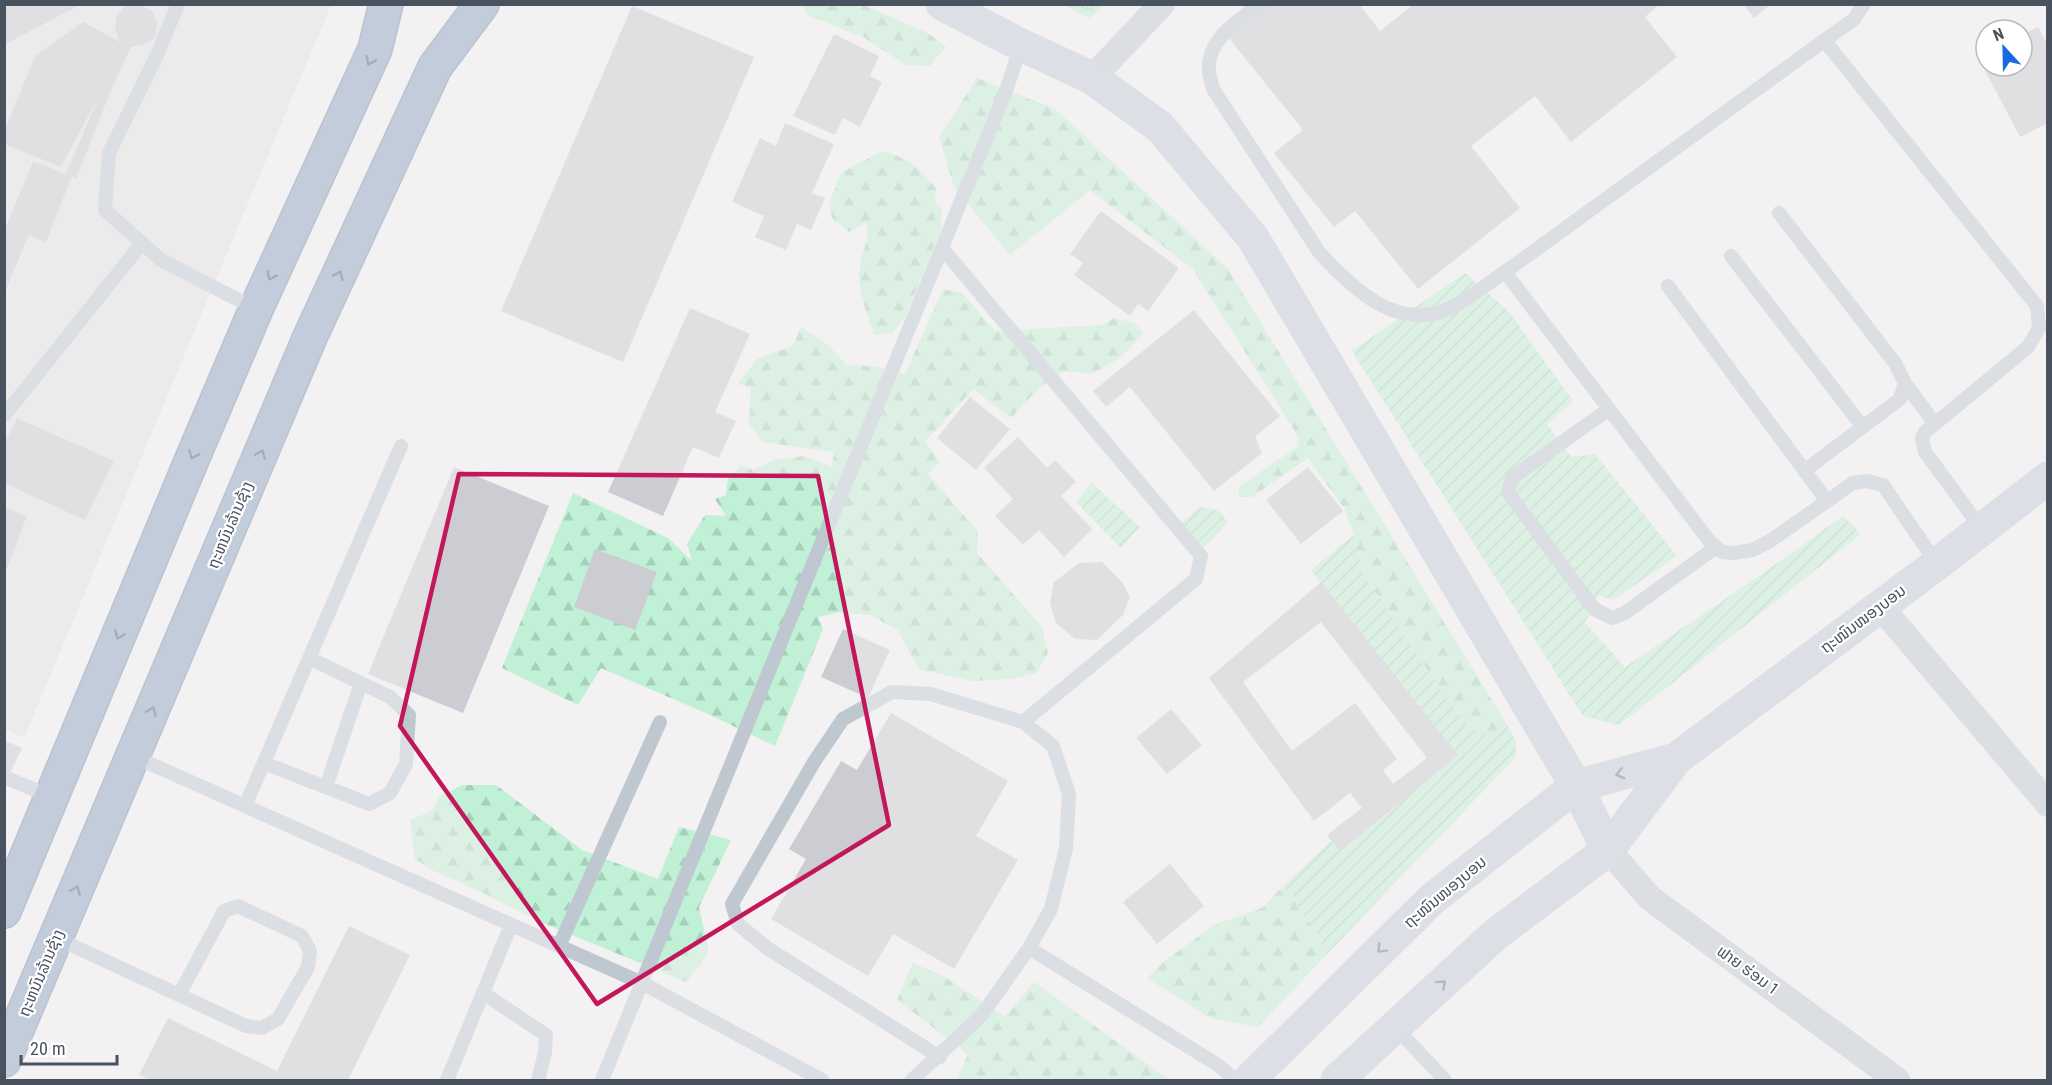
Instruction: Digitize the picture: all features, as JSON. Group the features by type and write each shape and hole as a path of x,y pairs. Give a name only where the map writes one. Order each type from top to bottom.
{"highway":[{"path":"4,911 256,309 375,49 386,4"},
{"name":"ຖະຫນົນລ້ານຊ້າງ","path":"4,1060 315,326 435,67 482,4"}],"street":[{"path":"942,4 1021,45 1092,78 1160,127 1252,238 1576,786 1608,850"},
{"path":"1092,78 1162,4"},
{"name":"ຖະໜົນໜອງບອນ","path":"1338,1080 1496,934 1608,850 1676,759 2048,478"},
{"path":"1880,606 2048,804"},
{"name":"ຖະໜົນໜອງບອນ","path":"1249,1080 1431,900 1576,786 1676,759"},
{"name":"ຟາຍ ຮ່ອມ 1","path":"1608,850 1650,898 1897,1080"}],"lane":[{"path":"178,4 157,55 109,153 105,210 161,260 256,309"},
{"path":"1260,4 1228,29 1217,42 1208,69 1213,89 1319,252 1356,289 1378,303 1401,314 1427,316 1454,306 1504,272 1854,19 1864,4"},
{"path":"1824,40 2037,306 2038,328 2028,348 1925,432 1922,438 1925,452 1981,528"},
{"path":"602,1080 1006,91 1021,45"},
{"path":"1779,213 1895,363 1905,383 1935,424"},
{"path":"4,416 142,243"},
{"path":"942,248 1201,556 1196,579 1023,722"},
{"path":"1731,256 1863,427"},
{"path":"1504,272 1710,542 1722,552 1753,550 1770,541 1853,483 1861,480 1883,485 1937,564"},
{"path":"1668,286 1827,501"},
{"path":"1804,471 1900,399 1905,383"},
{"path":"1609,409 1512,478 1508,492 1594,609 1612,618 1624,614 1716,547"},
{"path":"245,806 401,446"},
{"path":"264,763 369,804 390,793 406,764 409,715 390,697 309,658"},
{"path":"326,787 361,683"},
{"path":"912,1080 940,1056 981,1016 1029,948 1051,909 1066,849 1069,794 1053,746 1023,722 931,694 892,692 843,719 814,762 732,904 738,924 766,948 940,1056"},
{"path":"559,946 660,722"},
{"path":"133,756 642,983 822,1080"},
{"path":"4,777 52,797"},
{"path":"56,938 179,995 246,1026 262,1028 278,1019 308,967 310,951 302,936 238,906 224,911 179,995"},
{"path":"447,1080 511,925"},
{"path":"1029,948 1218,1065 1235,1080"},
{"path":"483,993 546,1035 545,1053 538,1080"},
{"path":"1395,1027 1445,1080"}],"highlighted area":[{"path":"459,474 818,476 889,825 597,1004 400,726"}],"shaded area":[{"path":"83,5 331,5 24,738 4,729 5,576 27,516 5,507 5,296 29,235 46,241 72,177 32,161 5,231 5,144 61,167 101,90 5,131 5,45"}],"green space":[{"path":"801,5 863,5 928,33 946,47 929,66 906,65 863,37 809,16"},
{"path":"1063,5 1104,5 1090,18"},
{"path":"977,78 1055,109 1228,269 1507,725 1495,738 1469,728 1362,575 1354,535 1344,508 1308,458 1252,497 1239,497 1239,487 1298,446 1298,436 1193,269 1090,190 1010,255 954,187 939,137"},
{"path":"882,151 906,160 918,169 936,188 935,202 942,208 941,230 905,317 892,333 874,335 863,300 859,274 867,240 866,223 849,232 832,218 829,204 841,173"},
{"path":"1465,273 1509,312 1573,401 1547,424 1571,457 1595,454 1677,556 1613,600 1598,595 1585,623 1625,667 1843,516 1861,534 1619,725 1583,716 1352,351"},
{"path":"943,289 962,293 995,331 1102,325 1114,318 1134,323 1144,333 1121,357 1094,373 1064,372 1041,386 1011,418 973,389 925,442 940,462 928,474 978,532 977,553 1042,627 1048,653 1036,673 1009,679 972,681 919,669 898,630 870,615 839,612 818,617 823,629 775,746 601,668 578,705 502,668 573,493 668,538 692,561 687,544 705,515 726,516 715,499 726,495 728,479 741,465 753,470 774,460 804,456 832,467 834,452 763,442 749,424 751,387 738,384 757,359 793,346 801,327 827,344 847,365 874,366 905,374"},
{"path":"1092,483 1140,527 1121,548 1076,502"},
{"path":"1200,507 1218,510 1228,522 1203,549 1181,523"},
{"path":"1354,535 1362,575 1430,674 1469,728 1495,738 1507,725 1516,741 1515,758 1326,955 1315,928 1301,912 1293,894 1283,886 1331,841 1341,852 1457,755 1311,570"},
{"path":"462,785 496,785 582,850 658,879 679,827 731,840 699,907 709,952 686,982 538,921 434,871 415,859 410,820 432,811 439,797"},
{"path":"1283,886 1293,894 1301,912 1315,928 1326,955 1258,1027 1212,1019 1147,978 1167,959 1214,925 1262,908"},
{"path":"913,963 945,977 1005,1017 1034,982 1169,1080 957,1080 968,1054 897,1000"}],"building":[{"path":"4,4 83,4 4,45"},
{"path":"140,4 153,12 157,23 155,38 144,45 131,47 111,90 76,179 72,176 46,242 29,235 4,295 4,231 33,161 66,174 99,96 61,167 4,144 4,131 36,55 83,22 120,42 115,29 116,18 124,7"},
{"path":"1268,4 1359,4 1380,31 1414,4 1660,4 1645,17 1677,57 1571,142 1535,96 1471,146 1520,208 1418,289 1355,211 1334,227 1274,153 1303,130 1228,37"},
{"path":"1743,4 1771,4 1754,18"},
{"path":"632,6 754,57 623,362 501,311"},
{"path":"2038,27 2048,46 2048,123 2020,137 1989,78 2034,78 2034,29"},
{"path":"834,34 879,56 870,76 882,82 860,127 843,118 835,135 793,116"},
{"path":"785,123 834,144 812,193 825,198 811,230 797,224 786,250 755,237 764,216 732,202 760,138 776,146"},
{"path":"1101,211 1179,268 1148,311 1138,304 1130,316 1074,275 1083,263 1070,254"},
{"path":"690,308 750,334 715,412 736,421 719,458 693,447 663,516 608,492"},
{"path":"1194,310 1280,416 1255,437 1262,453 1214,491 1130,387 1106,407 1093,391"},
{"path":"970,397 1010,429 976,470 937,438"},
{"path":"17,418 114,461 85,520 4,483 4,444"},
{"path":"1018,437 1047,468 1055,460 1076,482 1061,496 1092,529 1064,557 1039,530 1023,545 995,516 1013,499 984,468"},
{"path":"454,467 549,506 463,713 368,674"},
{"path":"1308,467 1343,511 1301,544 1266,500"},
{"path":"4,507 27,516 5,575 4,575"},
{"path":"595,549 657,572 635,630 574,607"},
{"path":"1102,562 1122,582 1130,597 1123,615 1097,640 1075,639 1056,623 1050,603 1054,582 1079,563"},
{"path":"1321,582 1458,755 1340,852 1327,835 1362,808 1350,793 1314,821 1209,678","holes":["1321,622 1427,758 1393,784 1383,770 1397,759 1355,703 1292,751 1243,682"]},
{"path":"843,629 890,650 868,698 821,677"},
{"path":"1171,709 1202,745 1167,774 1136,738"},
{"path":"891,713 1008,781 976,836 1018,860 954,969 893,934 868,976 771,919 806,859 789,849 841,761 857,770"},
{"path":"4,740 22,748 4,786"},
{"path":"1170,864 1204,906 1157,944 1123,902"},
{"path":"349,926 410,955 348,1080 150,1080 139,1075 168,1018 277,1071"}]}
